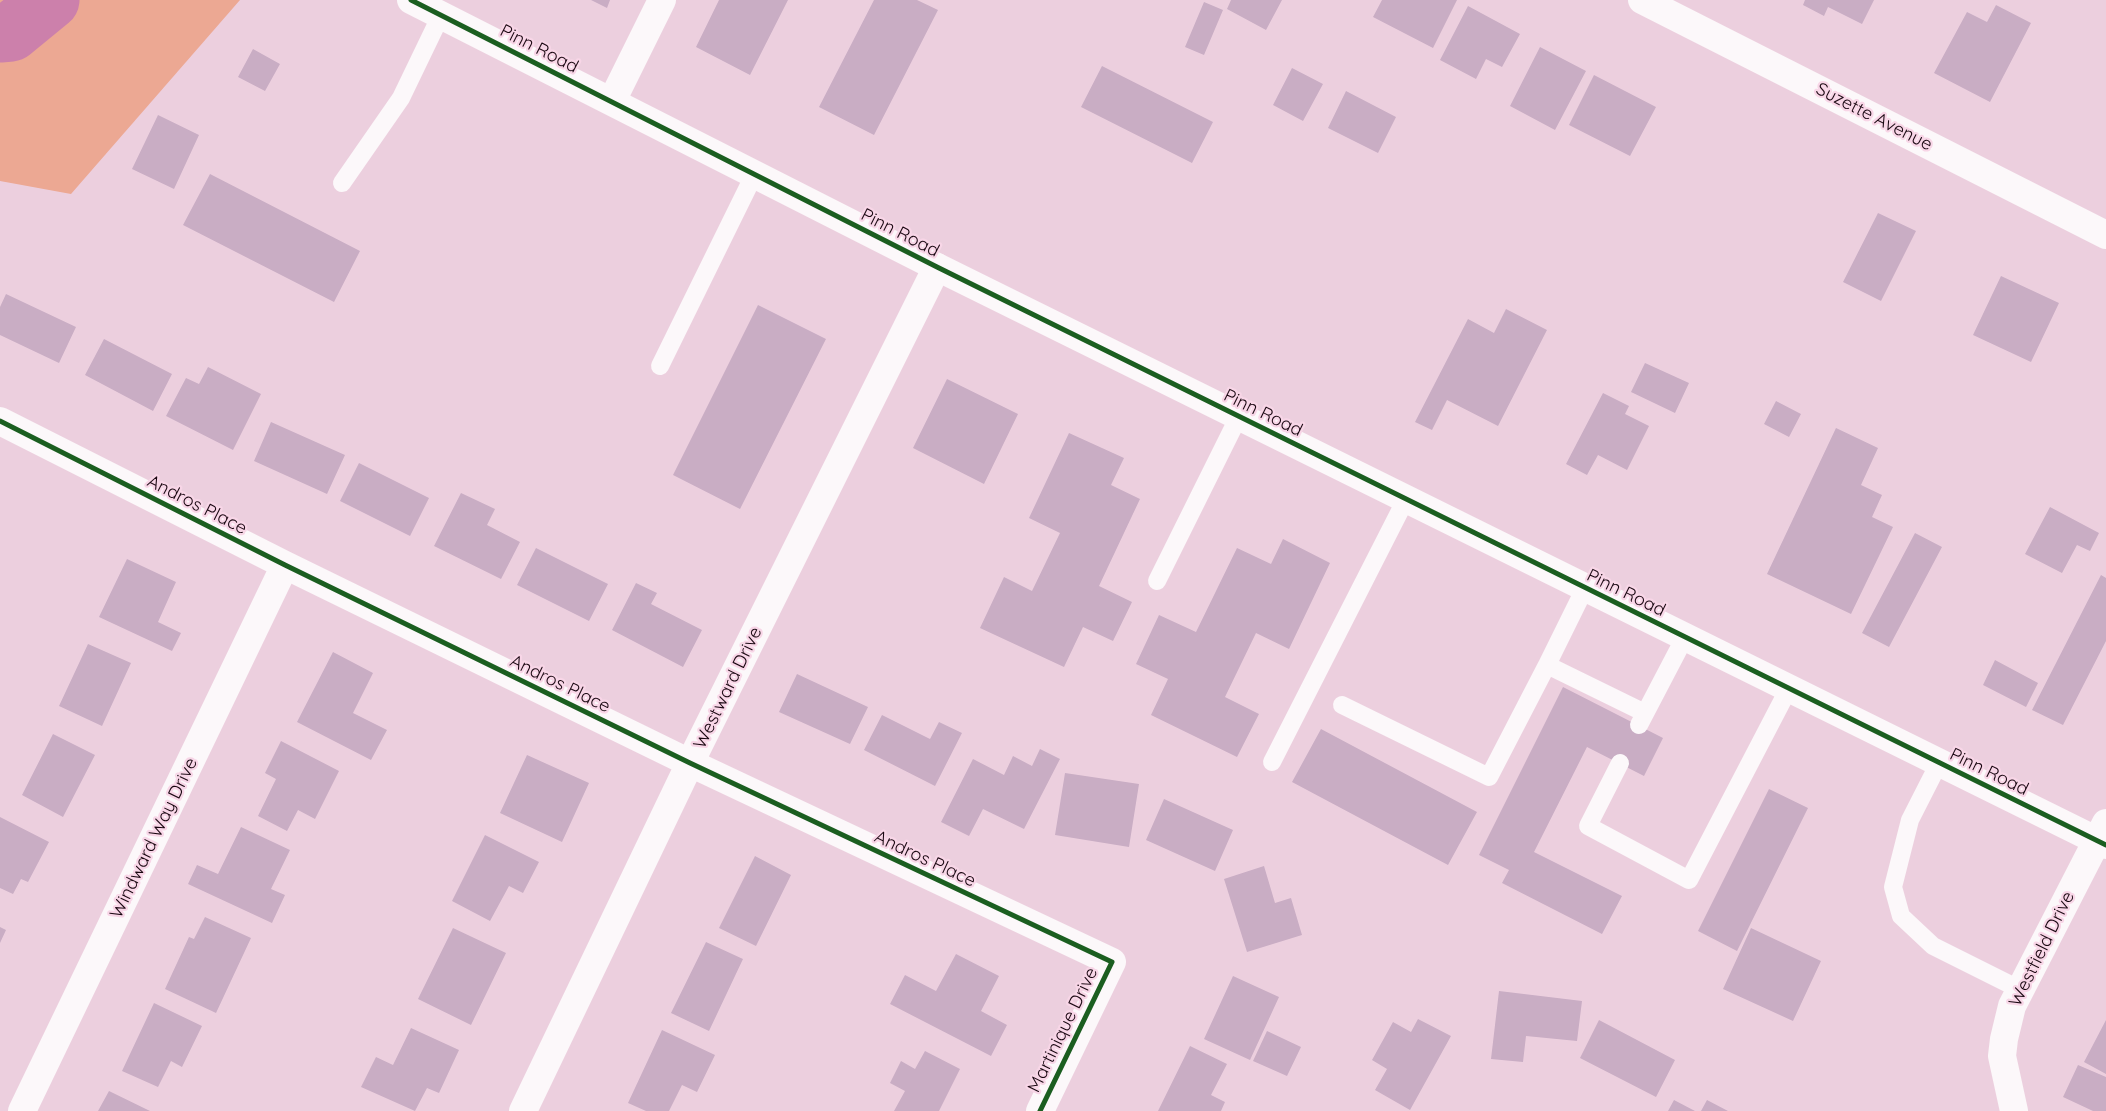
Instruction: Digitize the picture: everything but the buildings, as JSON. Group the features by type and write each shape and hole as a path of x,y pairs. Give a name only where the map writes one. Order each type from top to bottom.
{"street":[{"name":"Pinn Road","path":"411,0 936,267 1939,763 2103,836"},
{"path":"612,101 662,0"},
{"name":"Suzette Avenue","path":"1642,0 2106,235"},
{"name":"Westward Drive","path":"523,1111 690,764 936,267"},
{"name":"Andros Place","path":"0,421 286,565 690,764 1112,962"},
{"name":"Windward Way Drive","path":"22,1111 286,565"},
{"name":"Westfield Drive","path":"2014,1111 2002,1056 2012,1006 2103,836"},
{"name":"Martinique Drive","path":"1040,1111 1112,962"}],"lane":[{"path":"342,183 401,98 441,15"},
{"path":"660,366 754,176"},
{"path":"1157,581 1239,416"},
{"path":"1272,762 1406,499"},
{"path":"1342,705 1489,777 1585,588"},
{"path":"1547,666 1642,719 1685,637"},
{"path":"1620,763 1588,826 1689,880 1789,688"},
{"path":"1939,763 1910,820 1894,887 1901,916 1933,946 2021,990"}],"shaded area":[{"path":"0,0 240,0 71,194 0,181"}],"waterway":[{"path":"0,33 11,32 50,0"}],"cycle path":[{"path":"411,0 937,267 2106,845"},
{"path":"0,421 285,565 690,763 1112,962 1040,1111"}]}
